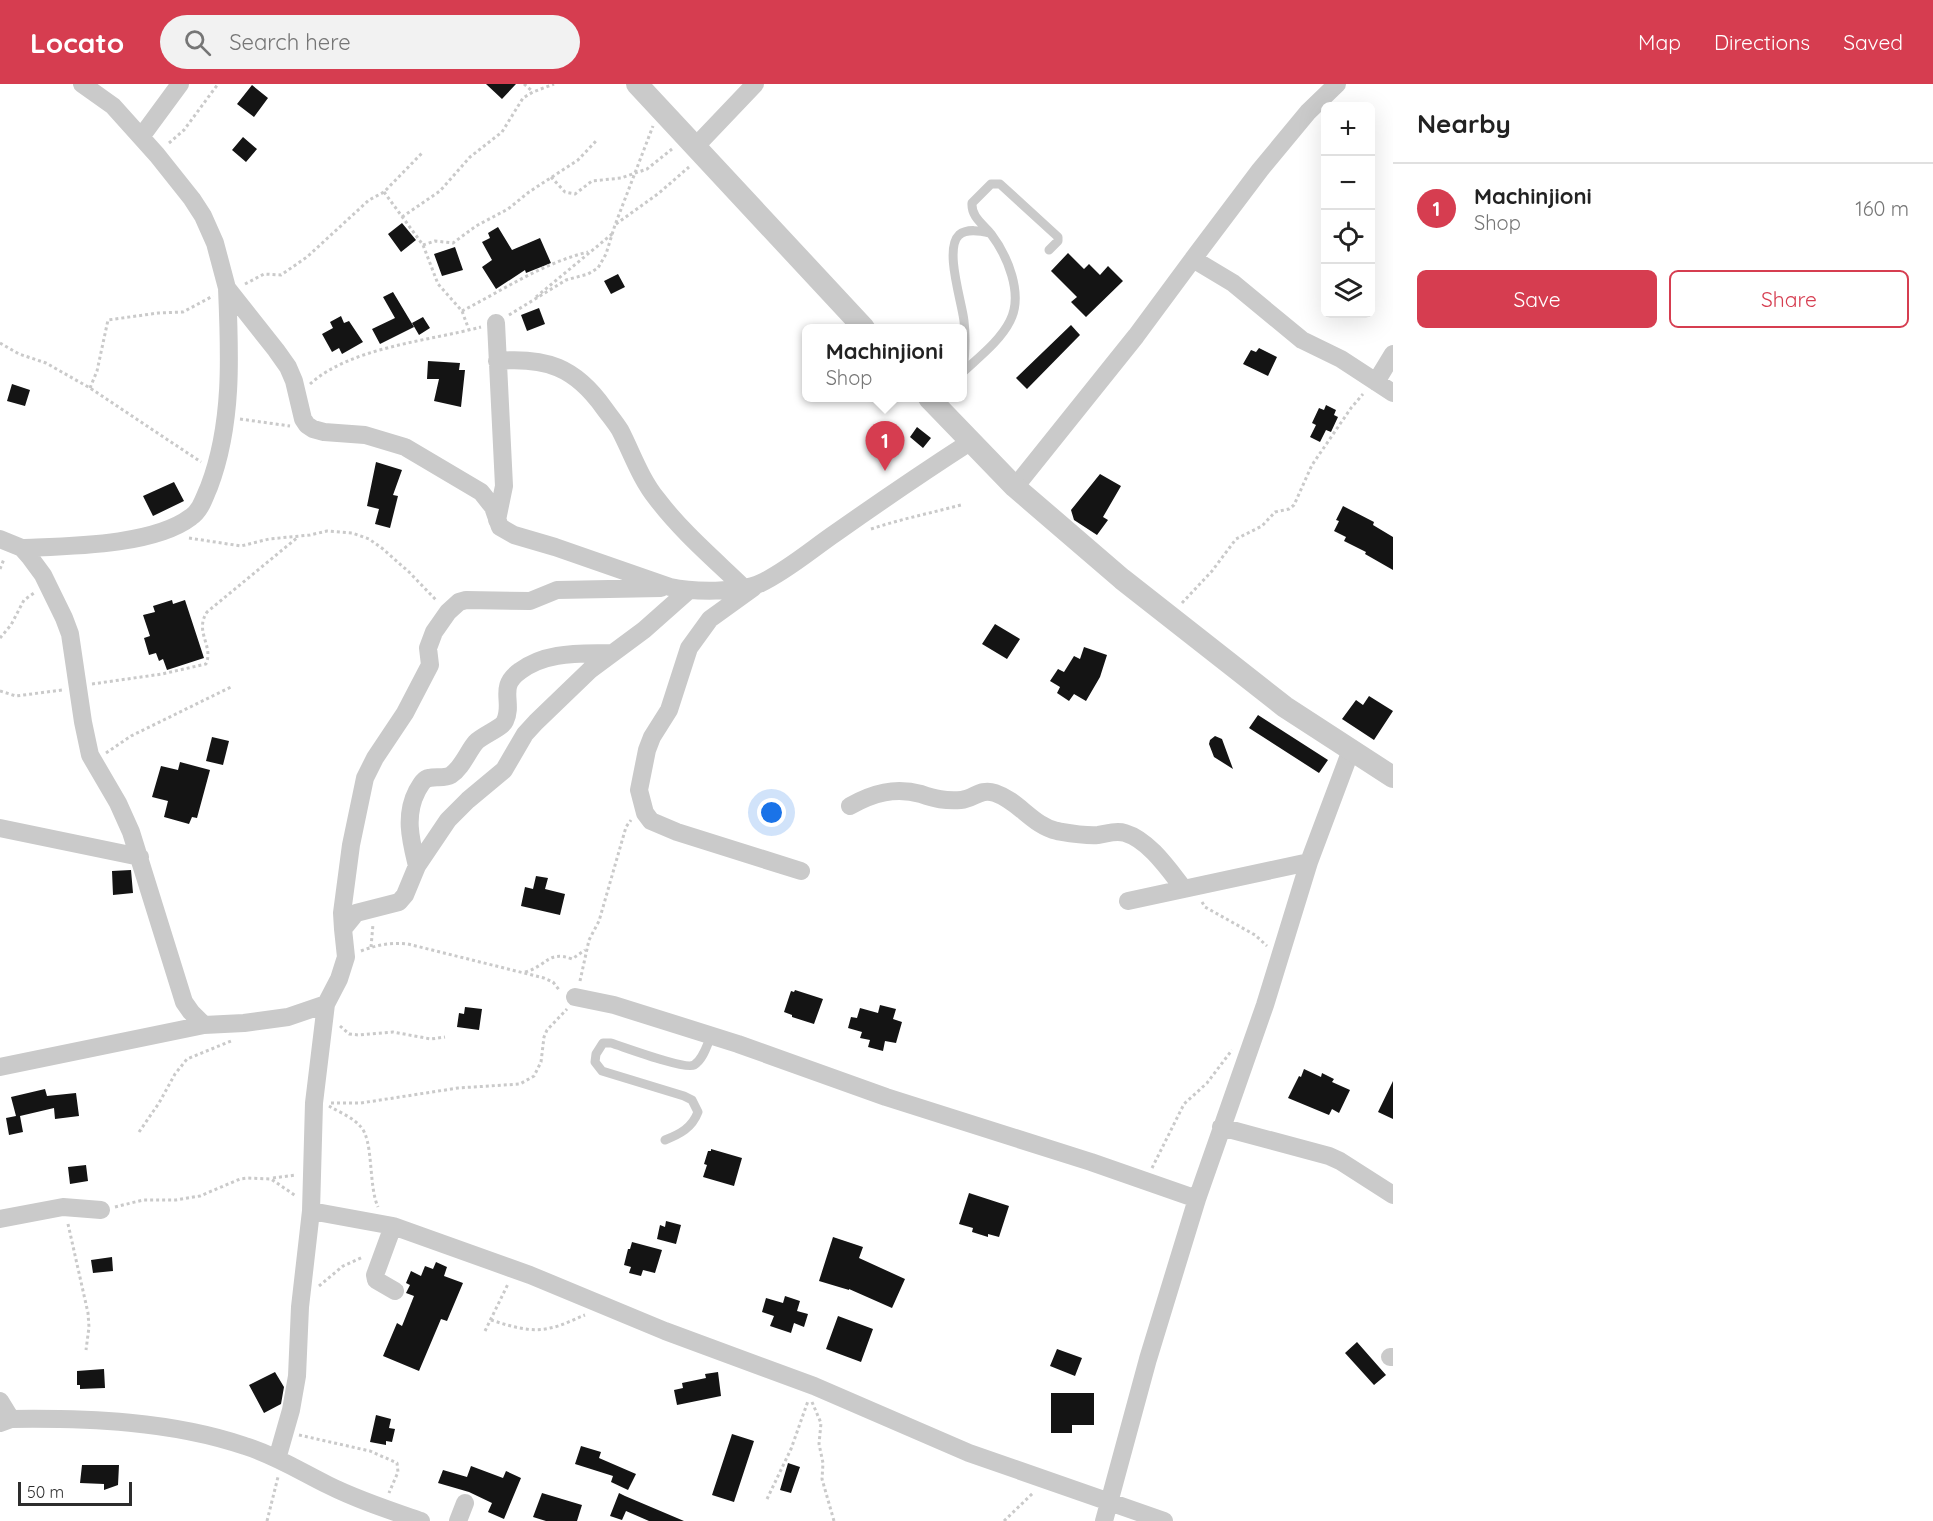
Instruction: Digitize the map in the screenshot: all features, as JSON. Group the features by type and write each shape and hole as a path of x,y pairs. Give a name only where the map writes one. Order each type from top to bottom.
{"street":[{"path":"0,539 22,548 70,546 124,540 176,526 197,512 215,472 221,452 226,418 229,340 227,289 215,243 203,216 192,199 157,155 113,106 82,84"},
{"path":"141,137 180,84"},
{"path":"637,84 860,324"},
{"path":"694,147 755,84"},
{"path":"1015,487 1136,336 1260,170 1308,112 1337,84"},
{"path":"1193,259 1233,283 1302,340 1341,359 1393,393"},
{"path":"227,289 276,350 294,381 303,419 313,429 365,435 405,447 482,492 489,500 500,527 513,535 679,589"},
{"path":"496,323 504,486 497,519"},
{"path":"1376,382 1393,354"},
{"path":"497,361 520,359 541,362 558,366 579,379 596,397 619,429 641,475 655,497 675,521 752,586"},
{"path":"935,402 1015,487 1122,579 1286,707 1393,777"},
{"path":"801,871 677,832 651,820 644,812 639,790 652,737 669,710 689,648 710,619 752,586 970,442"},
{"path":"22,548 43,575 70,634 87,743 95,765 118,803 140,857 184,1002 204,1025"},
{"path":"280,1460 297,1376 300,1307 311,1209 314,1103 328,1001 339,979 346,957 342,913 351,845 365,778 375,758 405,713 430,665 428,648 434,632 448,612 459,602 466,600 530,601 556,590 752,586"},
{"path":"343,929 356,913 399,902 405,895 417,866 448,820 504,770 525,734 590,670 644,630 679,589"},
{"path":"417,866 409,823 410,808 415,793 422,782 429,778 452,775 476,742 501,726 505,721 507,688 510,680 520,671 550,656 612,653"},
{"path":"1104,1521 1148,1359 1197,1199 1278,964 1310,862 1351,750"},
{"path":"850,806 867,796 895,791 920,794 942,801 964,800 983,791 993,792 1008,798 1045,828 1092,835 1116,831 1125,832 1143,843 1188,889"},
{"path":"0,828 140,857"},
{"path":"1128,901 1310,862"},
{"path":"575,998 614,1005 711,1036 886,1097 1141,1178 1197,1199"},
{"path":"0,1068 204,1025 244,1023 288,1017 328,1001"},
{"path":"1221,1127 1329,1156 1346,1164 1393,1195"},
{"path":"0,1219 63,1207 101,1210"},
{"path":"311,1209 393,1226 514,1270 814,1386 969,1453 1164,1521"},
{"path":"393,1226 375,1275 376,1280 395,1291"},
{"path":"0,1401 5,1421 83,1419 176,1430 247,1446 381,1508 421,1521"},
{"path":"458,1521 465,1503"}],"lane":[{"path":"967,368 991,346 1010,321 1014,309 1014,292 1008,265 999,246 973,213 972,203 982,191 995,183 1005,187 1058,237 1058,241 1049,250"},
{"path":"964,324 954,269 953,246 955,240 964,232 990,233"},
{"path":"665,1140 690,1126 698,1112 696,1104 684,1096 602,1071 597,1066 596,1054 603,1043 611,1043 689,1066 695,1065 701,1058 711,1036"}],"path":[{"path":"157,155 184,130 218,84"},
{"path":"524,84 533,92"},
{"path":"402,217 445,186 471,158 502,132 523,98 554,84"},
{"path":"298,395 321,374 340,365 376,352 496,323 566,280 588,274 598,268 606,254 659,108"},
{"path":"423,245 435,241 453,243 476,226 508,209 528,192 578,160 596,141"},
{"path":"550,177 566,192 575,194 592,181 621,178 694,147"},
{"path":"615,225 659,193 694,147"},
{"path":"90,388 97,371 108,320 183,312 227,289 264,274 279,276 308,257 345,225 369,200 384,192 423,152"},
{"path":"384,192 423,245 438,284 462,311 469,330"},
{"path":"533,300 612,234"},
{"path":"462,311 534,272 558,261 588,252"},
{"path":"0,343 19,354 46,363 90,388 215,472"},
{"path":"1166,614 1197,588 1236,539 1262,526 1275,512 1289,509 1294,505 1312,465 1360,396 1376,382"},
{"path":"226,418 313,429"},
{"path":"870,529 904,518 918,517 961,505"},
{"path":"187,538 242,546 269,539 298,537 335,530 352,532 369,539 409,572 448,612"},
{"path":"0,691 16,696 78,688 96,683 174,672 206,664 208,656 202,629 207,612 298,537"},
{"path":"0,638 11,625 24,600 38,589 43,575"},
{"path":"95,765 121,741 233,686"},
{"path":"393,1226 377,1206 374,1197 367,1134 354,1120 324,1103 362,1104 458,1088 520,1084 534,1076 541,1062 547,1030 575,998 586,949 599,921 606,889 626,827 630,820 644,812"},
{"path":"1188,889 1205,907 1264,942 1278,964"},
{"path":"346,957 371,947 397,943 408,944 548,979 563,993 575,998"},
{"path":"523,973 539,967 552,957 561,955 572,959 586,949"},
{"path":"328,1001 340,1027 350,1034 369,1035 393,1032 431,1039 445,1037"},
{"path":"139,1132 187,1059 227,1043 234,1038 244,1023"},
{"path":"1141,1178 1155,1164 1184,1104 1207,1083 1232,1050 1253,1036"},
{"path":"101,1210 143,1200 200,1197 240,1179 271,1179 312,1173"},
{"path":"271,1179 311,1209"},
{"path":"67,1219 87,1305 89,1327 86,1350"},
{"path":"300,1307 343,1266 385,1245"},
{"path":"485,1331 514,1270"},
{"path":"491,1320 526,1330 547,1329 607,1307"},
{"path":"767,1499 791,1449 810,1398 821,1423 819,1444 823,1463 822,1479 834,1521"},
{"path":"285,1432 370,1451 397,1463 398,1472 381,1508"},
{"path":"267,1521 280,1460"},
{"path":"1004,1521 1028,1497 1050,1480"}],"building":[{"path":"486,84 516,84 502,99"},
{"path":"252,85 268,98 254,117 237,104"},
{"path":"243,137 257,149 246,162 232,150"},
{"path":"402,223 416,240 401,252 388,234"},
{"path":"498,227 512,250 540,238 551,263 526,273 525,270 496,289 482,267 492,260 482,242 490,238 488,233"},
{"path":"455,247 463,270 442,276 434,254"},
{"path":"1068,253 1084,269 1089,264 1100,275 1108,266 1123,281 1086,317 1071,302 1077,297 1051,271"},
{"path":"618,274 625,287 611,294 604,281"},
{"path":"393,292 414,327 380,344 372,329 395,318 383,297"},
{"path":"539,308 545,324 527,331 521,315"},
{"path":"341,316 344,323 349,321 363,342 342,354 339,348 332,352 322,334 333,328 330,322"},
{"path":"423,317 430,328 419,335 412,323"},
{"path":"1071,325 1080,335 1027,389 1016,378"},
{"path":"1259,348 1277,357 1268,376 1243,364 1251,350 1256,352"},
{"path":"428,361 460,363 459,370 465,370 461,407 434,401 439,379 427,379"},
{"path":"12,384 30,390 25,406 7,401"},
{"path":"1326,405 1336,410 1334,415 1338,417 1331,432 1326,430 1320,442 1310,437 1316,425 1312,423 1319,408 1324,410"},
{"path":"917,427 931,438 923,448 910,437"},
{"path":"376,462 402,470 393,495 398,496 390,528 375,524 379,509 367,506"},
{"path":"1100,474 1121,486 1103,517 1108,520 1097,535 1074,520 1071,510"},
{"path":"174,482 184,501 153,516 143,496"},
{"path":"1343,506 1374,522 1373,525 1393,537 1393,570 1344,541 1346,537 1334,531 1339,521 1336,520"},
{"path":"172,600 173,604 185,600 204,658 167,670 163,659 159,661 156,653 149,655 144,638 150,636 143,615 155,612 153,606"},
{"path":"995,624 1020,639 1007,659 982,644"},
{"path":"1084,647 1107,655 1100,677 1086,701 1074,694 1069,701 1057,693 1060,687 1050,681 1058,669 1064,672 1074,656 1080,659"},
{"path":"1369,696 1393,711 1374,740 1342,719 1356,700 1363,705"},
{"path":"1258,715 1328,760 1319,773 1249,728"},
{"path":"1215,736 1222,739 1233,769 1214,757 1209,744"},
{"path":"212,737 229,741 223,765 206,761"},
{"path":"180,762 210,770 197,818 192,817 189,824 164,817 168,801 152,797 161,766 178,770"},
{"path":"131,870 133,893 113,895 112,871"},
{"path":"536,876 548,878 545,889 565,894 560,915 521,906 525,887 533,889"},
{"path":"795,990 823,999 814,1024 784,1012 791,991"},
{"path":"880,1005 896,1009 893,1019 902,1022 896,1043 885,1041 883,1051 868,1047 870,1040 860,1038 862,1032 848,1028 851,1017 857,1018 860,1008 878,1013"},
{"path":"465,1007 482,1009 479,1030 457,1027 459,1013 464,1014"},
{"path":"1304,1069 1321,1077 1322,1073 1334,1079 1332,1082 1350,1090 1339,1113 1332,1109 1329,1115 1288,1098"},
{"path":"1393,1081 1393,1119 1378,1112"},
{"path":"45,1089 47,1096 76,1093 79,1116 55,1119 54,1108 20,1116 23,1132 9,1135 6,1118 16,1116 11,1097"},
{"path":"711,1149 742,1158 734,1186 703,1177 707,1165 704,1164 708,1151"},
{"path":"86,1165 88,1181 70,1184 68,1167"},
{"path":"969,1193 1009,1206 999,1237 988,1234 988,1237 972,1232 973,1228 959,1224"},
{"path":"666,1221 681,1225 676,1244 657,1239 660,1225 665,1227"},
{"path":"833,1237 863,1247 859,1258 905,1279 892,1308 849,1289 819,1281"},
{"path":"632,1242 662,1250 655,1273 643,1270 641,1276 629,1273 631,1267 624,1265"},
{"path":"112,1257 113,1271 93,1273 91,1260"},
{"path":"436,1262 447,1267 444,1276 463,1283 447,1321 441,1319 419,1371 383,1356 397,1323 402,1326 414,1296 406,1293 410,1285 406,1283 411,1271 421,1276 425,1266 433,1269"},
{"path":"785,1296 800,1301 797,1311 808,1314 804,1327 794,1323 791,1333 770,1326 774,1316 762,1312 766,1298 783,1303"},
{"path":"838,1316 873,1329 861,1362 826,1349"},
{"path":"1357,1342 1386,1375 1374,1385 1345,1353"},
{"path":"1057,1349 1082,1358 1075,1376 1050,1366"},
{"path":"104,1369 105,1388 80,1389 80,1385 77,1385 77,1371"},
{"path":"275,1372 284,1387 281,1404 264,1413 249,1385"},
{"path":"718,1372 721,1396 677,1405 674,1390 683,1388 682,1383 706,1378 705,1374"},
{"path":"1051,1393 1094,1393 1094,1425 1072,1425 1072,1433 1051,1433"},
{"path":"376,1415 391,1419 389,1428 395,1429 392,1442 386,1441 386,1445 370,1442"},
{"path":"732,1434 754,1441 734,1502 712,1495"},
{"path":"581,1446 601,1452 599,1458 636,1474 628,1490 611,1482 613,1476 575,1464"},
{"path":"788,1463 800,1467 791,1493 780,1490"},
{"path":"82,1465 119,1465 118,1485 104,1490 104,1484 80,1483"},
{"path":"471,1466 503,1478 506,1471 521,1478 504,1519 488,1512 492,1503 469,1492 438,1483 443,1470 467,1477"},
{"path":"542,1493 582,1505 577,1521 546,1521 533,1517"},
{"path":"619,1493 684,1521 649,1521 626,1511 622,1520 610,1516"}],"place":[{"name":"Machinjioni","path":"885,471"}]}
